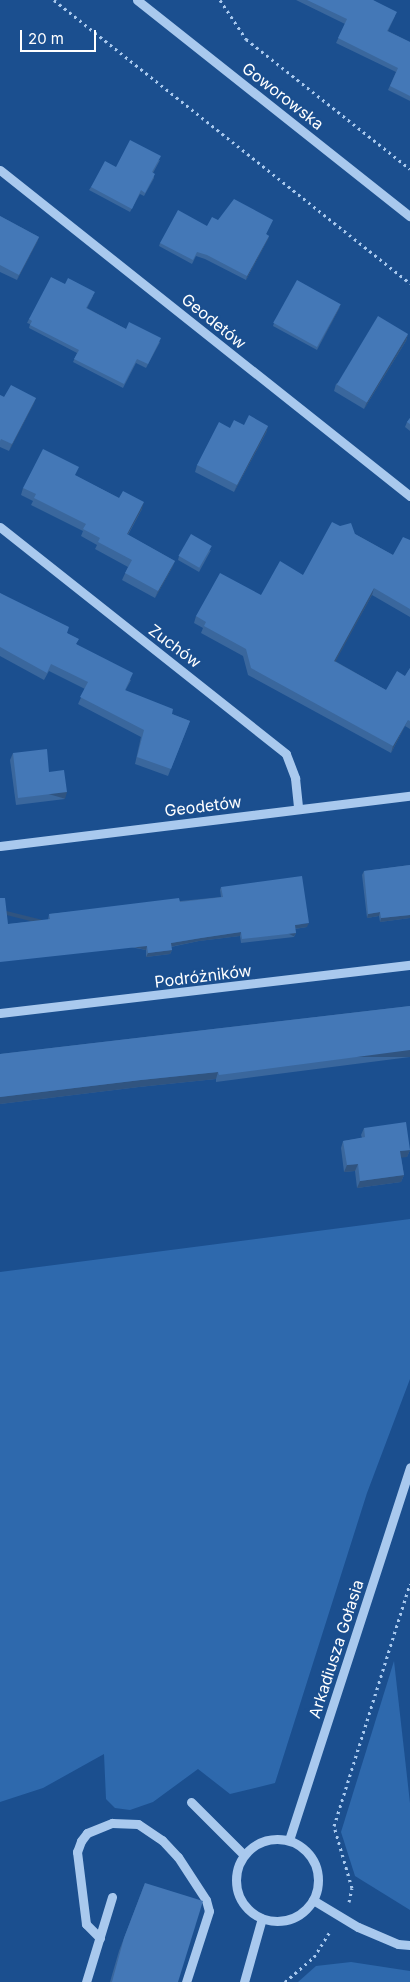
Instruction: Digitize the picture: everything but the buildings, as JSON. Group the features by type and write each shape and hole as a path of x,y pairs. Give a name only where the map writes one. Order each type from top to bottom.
{"street":[{"name":"Goworowska","path":"137,0 410,216"},
{"name":"Geodetów","path":"0,170 410,496"},
{"name":"Zuchów","path":"0,527 286,754 295,778 298,809"},
{"name":"Geodetów","path":"0,846 410,796"},
{"name":"Podróżników","path":"0,1013 410,966"},
{"name":"Arkadiusza Gołasia","path":"289,1840 410,1467"},
{"path":"191,1802 244,1855"},
{"path":"100,1938 86,1924 77,1852 81,1841 87,1833 112,1823 138,1824 162,1840 178,1857 206,1900 209,1911 186,1982"},
{"path":"267,1840 289,1840 307,1851 317,1868 318,1887 313,1900 300,1915 289,1920 262,1918 248,1910 237,1893 236,1872 244,1855 267,1840"},
{"path":"86,1982 112,1898"},
{"path":"313,1900 340,1916 398,1944 410,1945"},
{"path":"244,1982 262,1918"}],"path":[{"path":"54,0 410,283"},
{"path":"220,0 246,39 410,169"},
{"path":"285,1982 314,1957 340,1916 352,1888 334,1826 410,1584"}],"shaded area":[{"path":"410,1219 410,1379 367,1493 275,1783 230,1794 198,1769 153,1802 130,1810 115,1808 106,1799 104,1754 43,1788 0,1802 0,1272"},
{"path":"394,1661 410,1803 410,1910 355,1876 341,1832"},
{"path":"351,1962 410,1971 410,1982 298,1982 316,1966"}]}
